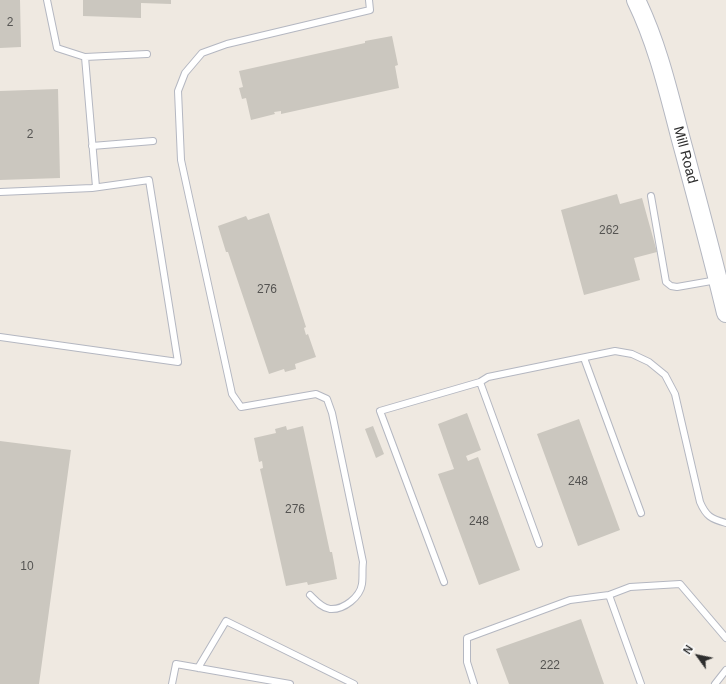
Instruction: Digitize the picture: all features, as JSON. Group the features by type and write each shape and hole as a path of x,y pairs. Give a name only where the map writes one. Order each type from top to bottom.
{"main road":[{"name":"Mill Road","path":"636,0 656,51 674,112 726,313"}],"lane":[{"path":"47,0 56,48 85,57 147,54"},
{"path":"310,595 318,604 330,609 340,607 357,597 362,585 363,562 332,413 327,399 316,394 240,407 232,394 181,160 178,91 185,73 202,53 227,44 370,10 369,0"},
{"path":"85,57 96,187"},
{"path":"92,146 153,141"},
{"path":"0,192 96,187 149,180 178,362 0,337"},
{"path":"651,196 666,282 671,286 677,287 718,279"},
{"path":"444,582 380,411 480,382 488,377 616,352 632,354 649,362 665,375 675,394 700,502 705,514 726,523"},
{"path":"584,358 641,513"},
{"path":"480,382 539,544"},
{"path":"474,684 467,662 467,638 570,600 609,595 630,587 680,584 726,638"},
{"path":"609,595 640,684"},
{"path":"198,668 226,621 354,684"},
{"path":"172,684 176,664 290,684"},
{"path":"715,684 726,670"}],"building":[{"path":"0,0 20,0 21,47 0,48"},
{"path":"83,0 171,0 171,4 141,3 141,18 83,16"},
{"path":"392,36 398,65 395,66 399,88 281,114 281,111 274,112 275,114 251,120 246,98 242,99 239,88 243,87 239,71"},
{"path":"58,89 60,178 0,180 0,91"},
{"path":"617,194 620,204 642,198 657,252 634,258 640,280 584,295 561,210"},
{"path":"269,213 306,327 304,328 306,335 308,334 316,357 295,364 296,369 285,372 284,369 269,374 218,226 246,216 248,220"},
{"path":"467,413 481,450 466,456 468,461 478,457 520,570 479,585 438,474 454,469 438,424"},
{"path":"579,419 620,530 578,546 537,434"},
{"path":"286,426 287,430 303,426 337,579 308,585 307,582 286,586 260,469 263,468 262,461 259,462 254,438 276,433 275,429"},
{"path":"373,426 384,454 376,458 365,429"},
{"path":"0,441 71,450 39,684 0,684"},
{"path":"581,619 604,684 509,684 496,649"}]}
